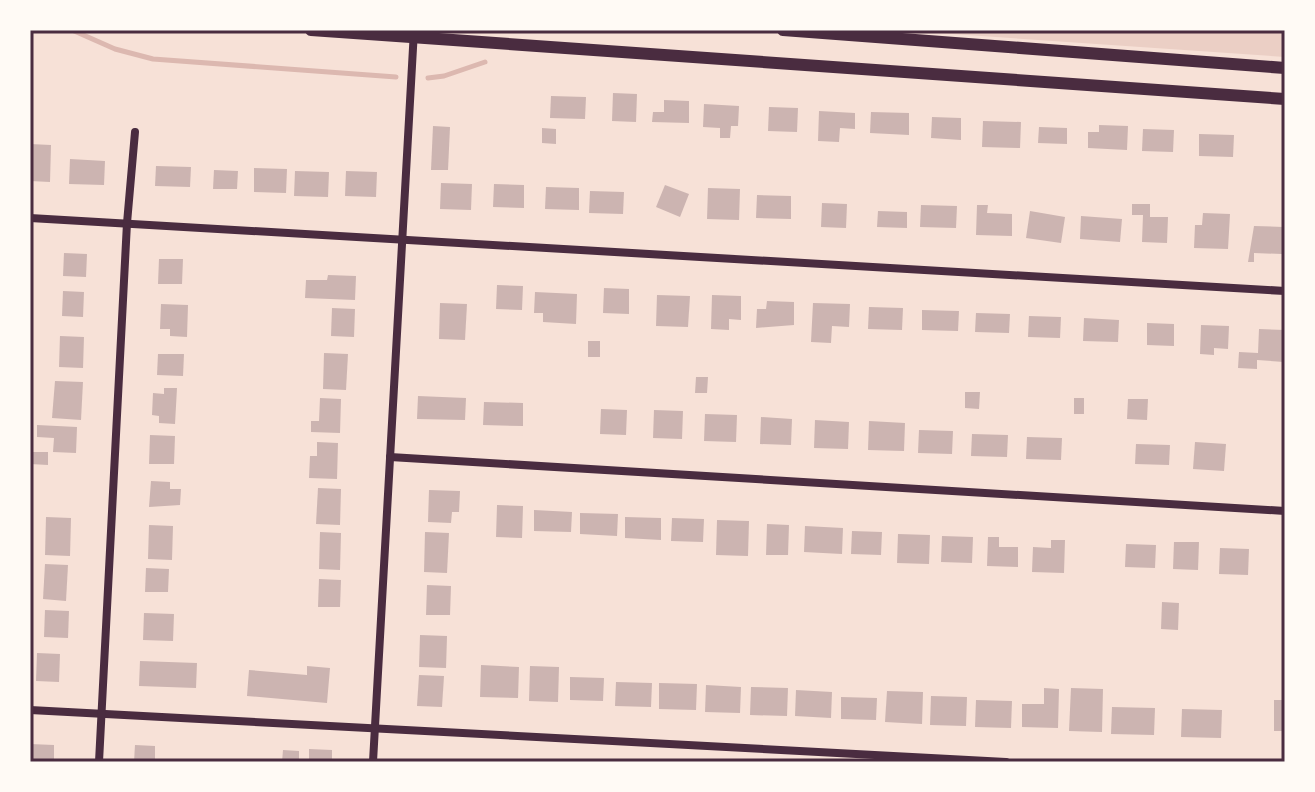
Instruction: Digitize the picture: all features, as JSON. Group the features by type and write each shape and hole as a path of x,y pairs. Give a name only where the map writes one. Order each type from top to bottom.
{"main road":[{"path":"311,30 413,34 1285,99"},
{"path":"783,30 1285,68"}],"street":[{"path":"373,762 413,34"},
{"path":"99,762 127,223 135,132"},
{"path":"30,218 1285,291"},
{"path":"390,457 1285,511"},
{"path":"30,710 1006,762"}],"shaded area":[{"path":"894,30 1285,30 1285,57"}],"building":[{"path":"613,93 637,94 636,122 612,121"},
{"path":"551,96 586,97 585,119 550,118"},
{"path":"664,100 689,101 689,123 652,122 653,112 664,112"},
{"path":"704,104 739,106 738,126 731,126 730,138 720,138 720,128 703,127"},
{"path":"769,107 798,108 797,132 768,131"},
{"path":"819,111 855,113 855,129 840,128 839,142 818,141"},
{"path":"871,112 909,113 909,135 870,133"},
{"path":"932,117 961,118 961,140 931,138"},
{"path":"983,121 1021,122 1020,148 982,147"},
{"path":"1099,125 1128,126 1127,150 1088,148 1088,132 1099,132"},
{"path":"433,126 450,127 448,170 431,170"},
{"path":"1039,127 1067,128 1067,144 1038,143"},
{"path":"542,128 556,129 556,144 542,143"},
{"path":"1143,129 1174,130 1173,152 1142,151"},
{"path":"1199,134 1234,135 1233,157 1199,156"},
{"path":"30,144 51,145 50,182 30,181"},
{"path":"70,159 105,161 104,185 69,184"},
{"path":"156,166 191,167 190,187 155,186"},
{"path":"254,168 287,169 286,193 254,192"},
{"path":"214,170 238,171 237,189 213,189"},
{"path":"295,171 329,172 328,197 294,196"},
{"path":"346,171 377,172 376,197 345,196"},
{"path":"441,183 472,184 471,210 440,209"},
{"path":"494,184 524,185 524,208 493,207"},
{"path":"665,185 689,194 680,217 656,207"},
{"path":"546,187 579,188 579,210 545,209"},
{"path":"708,188 740,189 739,220 707,219"},
{"path":"590,191 624,192 623,214 589,213"},
{"path":"757,195 791,196 791,219 756,218"},
{"path":"822,203 847,204 846,228 821,227"},
{"path":"1132,204 1150,204 1150,217 1168,217 1167,243 1142,242 1143,215 1132,215"},
{"path":"921,205 957,206 956,228 920,227"},
{"path":"977,205 988,205 987,213 1012,214 1012,236 976,235"},
{"path":"878,211 907,212 907,228 877,227"},
{"path":"1030,211 1065,217 1061,243 1026,238"},
{"path":"1203,213 1230,214 1228,249 1194,248 1195,225 1202,225"},
{"path":"1081,216 1122,219 1120,242 1080,239"},
{"path":"1254,226 1283,227 1282,254 1254,253 1254,262 1248,262"},
{"path":"64,253 87,254 86,277 63,276"},
{"path":"159,259 183,259 182,284 158,284"},
{"path":"328,275 356,276 355,300 305,298 306,280 327,280"},
{"path":"497,285 523,286 522,310 496,309"},
{"path":"604,288 629,289 629,314 603,313"},
{"path":"63,291 84,292 83,317 62,316"},
{"path":"535,292 577,294 576,324 543,322 543,313 534,313"},
{"path":"657,295 690,296 688,327 656,326"},
{"path":"712,295 741,296 741,320 729,319 729,330 711,329"},
{"path":"767,301 794,302 794,325 756,328 757,309 766,309"},
{"path":"440,303 467,304 465,340 439,339"},
{"path":"813,303 850,304 849,327 832,326 831,343 811,342"},
{"path":"161,304 188,305 187,337 170,336 170,329 160,329"},
{"path":"869,307 903,308 902,330 868,329"},
{"path":"332,308 355,309 354,337 331,336"},
{"path":"922,310 959,311 958,331 922,330"},
{"path":"976,313 1010,314 1009,333 975,332"},
{"path":"1029,316 1061,317 1060,338 1028,337"},
{"path":"1084,318 1119,320 1118,342 1083,341"},
{"path":"1147,323 1174,324 1174,346 1147,345"},
{"path":"1201,325 1229,326 1228,349 1214,348 1214,355 1200,354"},
{"path":"1259,329 1285,330 1284,362 1257,360 1257,369 1238,368 1239,352 1258,353"},
{"path":"60,336 84,337 83,368 59,367"},
{"path":"588,341 600,341 600,357 588,357"},
{"path":"324,353 348,354 346,390 323,389"},
{"path":"158,354 184,354 183,376 157,375"},
{"path":"696,377 708,377 707,393 695,393"},
{"path":"55,381 83,382 81,420 52,418"},
{"path":"164,388 177,388 175,424 159,423 159,416 152,415 153,393 164,394"},
{"path":"965,392 980,392 979,409 965,408"},
{"path":"418,396 466,398 465,420 417,419"},
{"path":"320,398 341,399 340,433 311,432 311,421 319,421"},
{"path":"1074,398 1084,398 1084,414 1074,414"},
{"path":"1128,399 1148,399 1147,420 1127,419"},
{"path":"484,402 523,403 523,426 483,425"},
{"path":"601,409 627,410 626,435 600,434"},
{"path":"654,410 683,411 682,439 653,438"},
{"path":"705,414 737,415 736,442 704,441"},
{"path":"761,417 792,419 791,445 760,444"},
{"path":"815,420 849,422 848,449 814,448"},
{"path":"869,421 905,423 904,451 868,450"},
{"path":"37,425 77,427 76,453 53,452 54,438 37,437"},
{"path":"919,430 953,431 952,454 918,453"},
{"path":"972,434 1008,435 1007,457 971,456"},
{"path":"150,435 175,436 174,464 149,464"},
{"path":"1027,437 1062,438 1061,460 1026,459"},
{"path":"317,442 338,443 337,479 309,478 310,456 317,456"},
{"path":"1195,442 1226,444 1224,471 1193,469"},
{"path":"1136,444 1170,445 1169,465 1135,464"},
{"path":"30,452 48,452 48,465 30,464"},
{"path":"151,481 170,482 170,489 181,489 180,505 149,507"},
{"path":"318,488 341,489 340,525 316,524"},
{"path":"429,490 460,491 459,512 452,512 451,523 428,522"},
{"path":"497,505 523,506 522,538 496,537"},
{"path":"534,510 572,512 571,532 534,531"},
{"path":"580,513 618,514 617,536 580,534"},
{"path":"46,517 71,518 70,556 45,555"},
{"path":"625,517 661,518 661,540 625,538"},
{"path":"672,518 704,519 703,542 671,541"},
{"path":"717,520 749,521 748,556 716,555"},
{"path":"767,524 789,525 788,555 766,555"},
{"path":"149,525 173,526 172,560 148,559"},
{"path":"805,526 843,528 842,554 804,552"},
{"path":"852,531 882,532 881,555 851,554"},
{"path":"320,532 341,533 340,570 319,569"},
{"path":"425,532 449,533 447,573 424,572"},
{"path":"898,534 930,535 929,564 897,563"},
{"path":"942,536 973,537 972,563 941,562"},
{"path":"988,537 999,537 999,547 1018,547 1018,567 987,566"},
{"path":"1051,540 1065,540 1064,573 1032,572 1033,547 1051,548"},
{"path":"1174,542 1199,542 1198,570 1173,569"},
{"path":"1126,544 1156,545 1155,568 1125,567"},
{"path":"1220,548 1249,549 1248,575 1219,574"},
{"path":"45,564 68,565 66,601 43,599"},
{"path":"146,568 169,569 168,592 145,592"},
{"path":"319,579 341,580 340,607 318,607"},
{"path":"427,585 451,586 450,615 426,615"},
{"path":"1162,602 1179,603 1178,630 1161,629"},
{"path":"45,610 69,611 68,638 44,637"},
{"path":"144,613 174,614 173,641 143,640"},
{"path":"420,635 447,636 446,668 419,667"},
{"path":"37,653 60,654 59,682 36,681"},
{"path":"140,661 197,663 196,688 139,686"},
{"path":"481,665 519,667 518,698 480,697"},
{"path":"307,666 330,668 327,703 247,696 249,670 307,675"},
{"path":"530,666 559,667 558,702 529,701"},
{"path":"419,675 444,676 442,707 417,706"},
{"path":"570,677 604,678 603,701 570,700"},
{"path":"616,682 652,683 651,707 615,706"},
{"path":"659,683 697,684 696,710 659,709"},
{"path":"706,685 741,687 740,713 705,712"},
{"path":"751,687 788,688 787,716 750,715"},
{"path":"1044,688 1059,689 1058,728 1022,727 1022,704 1044,704"},
{"path":"1071,688 1103,689 1102,732 1069,731"},
{"path":"796,690 832,692 831,718 795,716"},
{"path":"887,691 923,692 922,724 885,722"},
{"path":"931,696 967,697 966,726 930,725"},
{"path":"841,697 877,698 876,720 841,719"},
{"path":"976,700 1012,701 1011,728 975,727"},
{"path":"1274,700 1285,700 1285,731 1274,731"},
{"path":"1112,707 1155,708 1154,735 1111,734"},
{"path":"1182,709 1222,710 1221,738 1181,737"},
{"path":"30,744 54,745 54,762 30,762"},
{"path":"135,745 155,746 155,762 134,762"},
{"path":"309,749 332,750 332,762 309,762"},
{"path":"283,750 299,751 299,762 282,762"}],"waterway":[{"path":"72,30 115,49 153,59 396,77"},
{"path":"428,78 485,62"}]}
